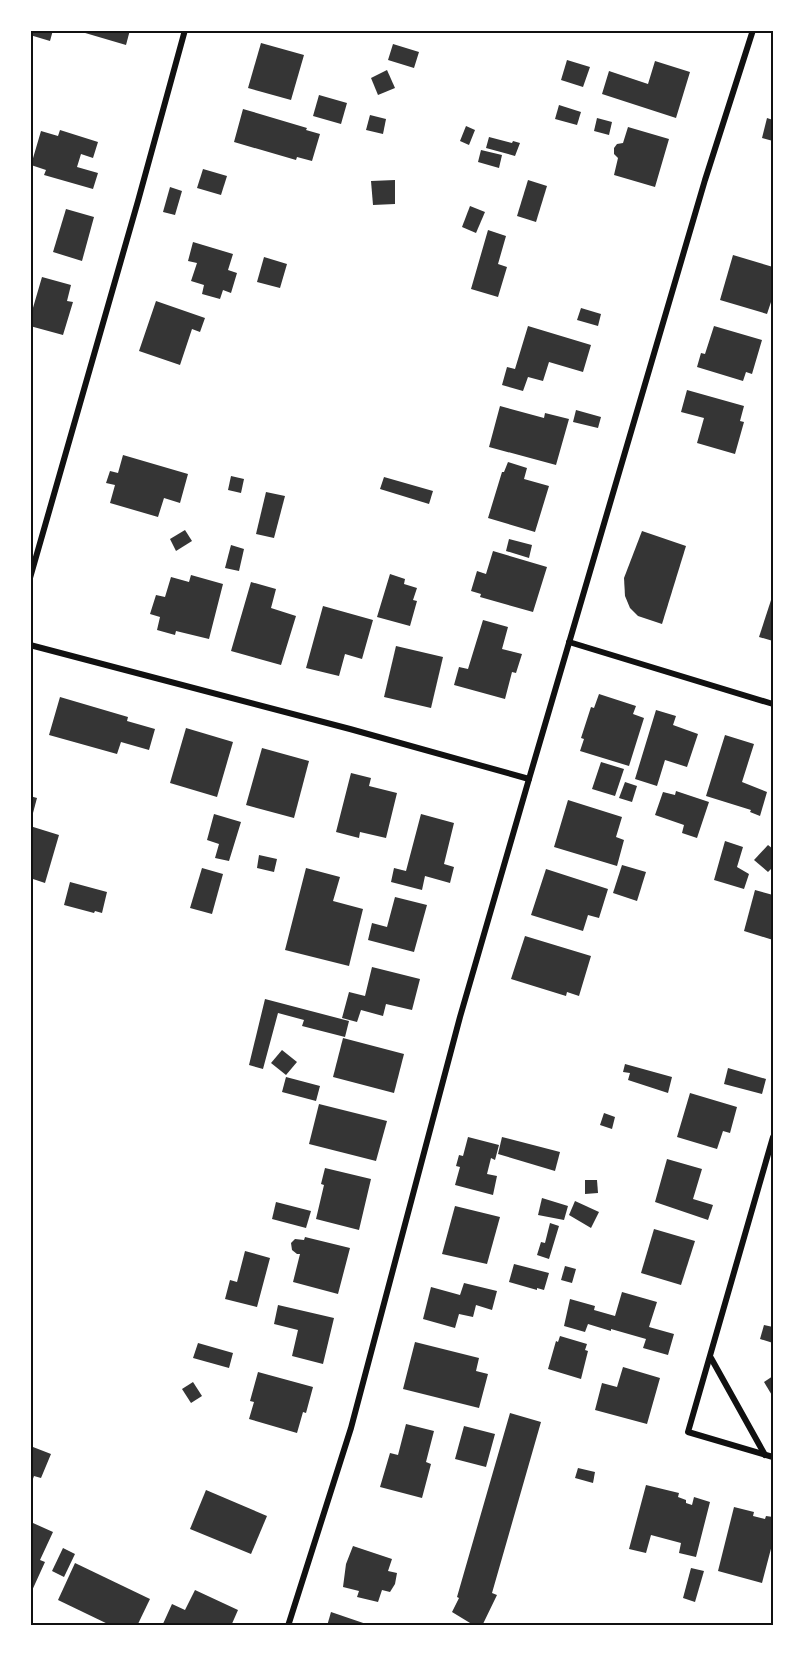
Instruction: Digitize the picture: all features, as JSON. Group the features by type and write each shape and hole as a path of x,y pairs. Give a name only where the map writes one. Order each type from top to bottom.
{"street":[{"path":"30,578 185,30"},
{"path":"288,1626 351,1428 460,1017 529,779 705,180 753,30"},
{"path":"569,642 773,704"},
{"path":"30,645 350,729 529,779"},
{"path":"773,1137 711,1359 688,1432 773,1457"},
{"path":"711,1359 765,1455"}],"building":[{"path":"30,30 53,30 50,41 30,35"},
{"path":"75,30 130,30 126,45"},
{"path":"261,43 304,55 291,100 248,88"},
{"path":"393,44 419,52 414,68 388,60"},
{"path":"567,60 590,67 583,87 561,80"},
{"path":"655,61 690,72 676,118 602,94 609,71 648,84"},
{"path":"387,70 395,88 378,95 371,78"},
{"path":"319,95 347,103 341,124 313,116"},
{"path":"559,105 581,112 577,125 555,119"},
{"path":"243,109 320,134 312,161 297,157 296,160 234,142"},
{"path":"370,115 386,119 383,134 366,130"},
{"path":"597,118 612,122 609,135 594,131"},
{"path":"767,118 773,120 773,141 762,138"},
{"path":"466,126 475,130 469,145 460,141"},
{"path":"628,127 669,139 655,187 614,175 618,158 614,154 614,148 617,144 623,143"},
{"path":"60,130 98,142 93,158 81,154 77,167 98,173 93,189 44,175 46,170 31,165 41,131 58,136"},
{"path":"489,137 520,143 515,156 486,148"},
{"path":"481,150 502,155 499,168 478,162"},
{"path":"203,169 227,176 221,195 197,188"},
{"path":"395,180 395,204 373,205 371,181"},
{"path":"528,180 547,186 536,222 517,216"},
{"path":"170,187 182,191 175,215 163,212"},
{"path":"470,206 485,212 476,233 462,227"},
{"path":"66,209 94,217 82,261 53,252"},
{"path":"488,230 506,236 498,264 507,267 498,297 471,289"},
{"path":"193,242 233,254 228,270 237,273 231,293 223,290 220,299 202,294 204,285 191,281 197,263 188,261"},
{"path":"733,255 773,267 773,296 767,314 720,300"},
{"path":"264,257 287,264 280,288 257,282"},
{"path":"42,277 71,285 67,301 73,302 63,335 30,326 30,318"},
{"path":"156,301 205,318 200,332 192,329 180,365 139,351"},
{"path":"581,308 601,314 598,326 577,320"},
{"path":"528,326 591,345 583,372 549,362 543,381 528,377 523,391 502,385 507,367 515,369"},
{"path":"714,326 762,340 752,374 746,372 743,381 697,367 701,353 705,354"},
{"path":"687,390 744,406 740,421 744,422 735,454 697,443 704,418 681,412"},
{"path":"500,406 544,418 545,413 569,419 556,465 489,447"},
{"path":"576,410 601,417 598,428 573,422"},
{"path":"123,455 188,474 180,503 164,498 158,517 110,503 115,485 106,483 110,471 118,473"},
{"path":"508,462 527,468 524,479 549,486 535,532 488,518 502,472"},
{"path":"231,476 244,479 241,493 228,490"},
{"path":"384,477 433,491 429,504 380,489"},
{"path":"266,492 285,496 274,538 256,534"},
{"path":"185,530 192,541 176,551 170,539"},
{"path":"642,531 686,546 662,624 638,616 630,608 625,596 624,578"},
{"path":"509,539 532,545 529,558 506,551"},
{"path":"231,545 244,549 239,571 225,568"},
{"path":"493,551 547,567 533,612 480,597 481,594 471,591 477,571 486,574"},
{"path":"390,574 405,579 404,584 417,588 413,600 417,601 410,626 377,617"},
{"path":"191,575 223,584 209,639 176,631 175,635 157,630 160,617 150,614 156,595 165,597 171,577 189,582"},
{"path":"251,582 276,589 271,608 296,616 281,665 231,651"},
{"path":"773,594 773,641 759,637"},
{"path":"323,606 373,620 362,659 345,654 339,676 306,668"},
{"path":"483,620 508,627 502,649 522,654 516,673 512,672 505,699 454,685 459,667 468,669"},
{"path":"396,646 443,657 431,708 384,697"},
{"path":"599,694 636,706 633,714 644,718 629,766 580,751 584,739 581,738 591,707 594,708"},
{"path":"60,697 128,717 127,721 155,729 149,750 121,742 117,754 49,735"},
{"path":"656,710 676,716 673,725 698,734 687,767 665,760 657,786 635,779"},
{"path":"186,728 233,742 217,797 170,783"},
{"path":"725,735 754,744 742,782 767,792 760,816 750,812 751,810 706,796"},
{"path":"262,748 309,761 294,818 246,805"},
{"path":"601,762 624,769 615,796 592,789"},
{"path":"351,773 371,778 369,786 397,793 386,838 360,832 359,838 336,832"},
{"path":"625,782 637,786 632,802 619,798"},
{"path":"676,791 709,802 697,838 682,833 684,825 655,815 663,792 675,795"},
{"path":"30,796 37,798 33,813 30,812"},
{"path":"568,800 622,817 616,837 624,840 617,866 554,847"},
{"path":"214,814 241,822 229,861 215,858 219,844 207,840"},
{"path":"421,814 454,823 444,864 454,867 450,883 425,876 422,890 391,882 394,868 406,871"},
{"path":"30,826 59,835 45,883 30,878"},
{"path":"725,841 743,847 737,867 749,874 744,889 714,880"},
{"path":"768,845 773,849 773,867 768,872 754,860"},
{"path":"259,855 277,859 274,872 257,868"},
{"path":"622,865 646,872 637,901 613,893"},
{"path":"202,868 223,874 212,914 190,908"},
{"path":"306,868 340,877 333,901 363,909 349,966 285,950"},
{"path":"546,869 608,889 599,918 588,915 583,931 531,915"},
{"path":"70,882 107,892 102,913 64,905"},
{"path":"755,890 773,895 773,940 744,931"},
{"path":"395,897 427,905 414,952 368,940 372,923 387,927"},
{"path":"525,936 591,956 579,996 567,992 566,996 511,979"},
{"path":"372,967 420,979 412,1010 386,1004 383,1016 361,1010 357,1022 342,1018 349,992 365,996"},
{"path":"265,999 349,1021 345,1037 302,1026 304,1020 278,1013 263,1069 249,1065"},
{"path":"343,1038 404,1054 394,1093 333,1077"},
{"path":"282,1050 297,1062 286,1075 271,1063"},
{"path":"625,1064 672,1077 668,1093 628,1080 630,1073 623,1072"},
{"path":"728,1068 766,1079 762,1094 724,1084"},
{"path":"286,1077 320,1086 316,1101 282,1092"},
{"path":"690,1093 737,1107 730,1133 723,1131 717,1149 677,1137"},
{"path":"319,1104 387,1121 376,1161 309,1144"},
{"path":"604,1113 615,1117 612,1129 600,1125"},
{"path":"468,1137 499,1145 495,1160 491,1158 487,1174 497,1176 493,1195 455,1185 460,1167 456,1166 459,1155 463,1156"},
{"path":"502,1137 560,1152 555,1171 498,1154"},
{"path":"667,1159 702,1169 693,1199 713,1205 708,1220 655,1202"},
{"path":"325,1168 371,1179 359,1230 316,1219 324,1185 321,1184"},
{"path":"585,1180 597,1180 598,1193 585,1194"},
{"path":"542,1198 568,1206 564,1220 538,1215"},
{"path":"575,1201 599,1212 591,1228 569,1215"},
{"path":"276,1202 311,1211 306,1228 272,1219"},
{"path":"455,1206 500,1217 487,1264 442,1254"},
{"path":"550,1223 559,1226 549,1259 537,1255 541,1242 545,1243"},
{"path":"654,1229 695,1241 681,1285 641,1273"},
{"path":"305,1237 350,1248 338,1294 293,1282 300,1254 292,1250 291,1243 295,1239 304,1240"},
{"path":"245,1251 270,1258 257,1307 225,1299 230,1280 237,1282"},
{"path":"514,1264 549,1273 544,1290 509,1282"},
{"path":"565,1266 576,1269 572,1283 561,1280"},
{"path":"464,1283 497,1291 492,1310 476,1305 473,1317 459,1314 455,1328 423,1319 431,1287 460,1295"},
{"path":"622,1292 657,1302 649,1327 674,1334 668,1355 643,1348 646,1339 611,1329 611,1331 588,1324 585,1332 564,1326 570,1299 595,1306 594,1310 615,1316"},
{"path":"278,1305 334,1318 323,1364 292,1356 298,1330 274,1324"},
{"path":"764,1325 773,1327 773,1343 760,1339"},
{"path":"560,1336 587,1344 585,1350 588,1351 581,1379 548,1369 556,1341 558,1342"},
{"path":"415,1342 479,1358 476,1371 488,1374 479,1408 403,1389"},
{"path":"198,1343 233,1353 229,1368 193,1358"},
{"path":"623,1367 660,1378 647,1424 595,1410 602,1383 617,1387"},
{"path":"258,1372 313,1387 306,1413 303,1412 297,1433 249,1419 254,1402 250,1401"},
{"path":"773,1376 773,1397 764,1382"},
{"path":"193,1382 202,1396 191,1403 182,1389"},
{"path":"510,1413 541,1422 492,1593 497,1595 482,1626 475,1626 452,1612 459,1598 457,1597"},
{"path":"406,1424 434,1431 426,1462 431,1464 422,1498 380,1487 390,1453 398,1455"},
{"path":"464,1426 495,1434 486,1467 455,1459"},
{"path":"33,1447 51,1454 41,1478 34,1476 30,1487 30,1455"},
{"path":"578,1468 595,1472 593,1483 575,1478"},
{"path":"646,1485 679,1493 678,1497 692,1505 694,1497 710,1502 696,1557 679,1553 681,1543 651,1535 646,1553 629,1549"},
{"path":"206,1490 267,1516 251,1554 190,1529"},
{"path":"734,1507 754,1512 753,1516 765,1519 766,1516 773,1517 773,1541 762,1583 718,1571"},
{"path":"33,1523 53,1532 40,1560 45,1562 30,1595 30,1528"},
{"path":"353,1546 392,1559 388,1571 397,1573 395,1584 390,1592 382,1590 378,1602 357,1597 359,1591 343,1587 346,1564"},
{"path":"63,1548 75,1554 64,1577 52,1571"},
{"path":"75,1563 150,1599 137,1626 112,1626 58,1600"},
{"path":"691,1568 704,1571 695,1602 683,1598"},
{"path":"195,1590 238,1610 231,1626 162,1626 172,1604 185,1610"},
{"path":"331,1612 372,1626 327,1626"}]}
